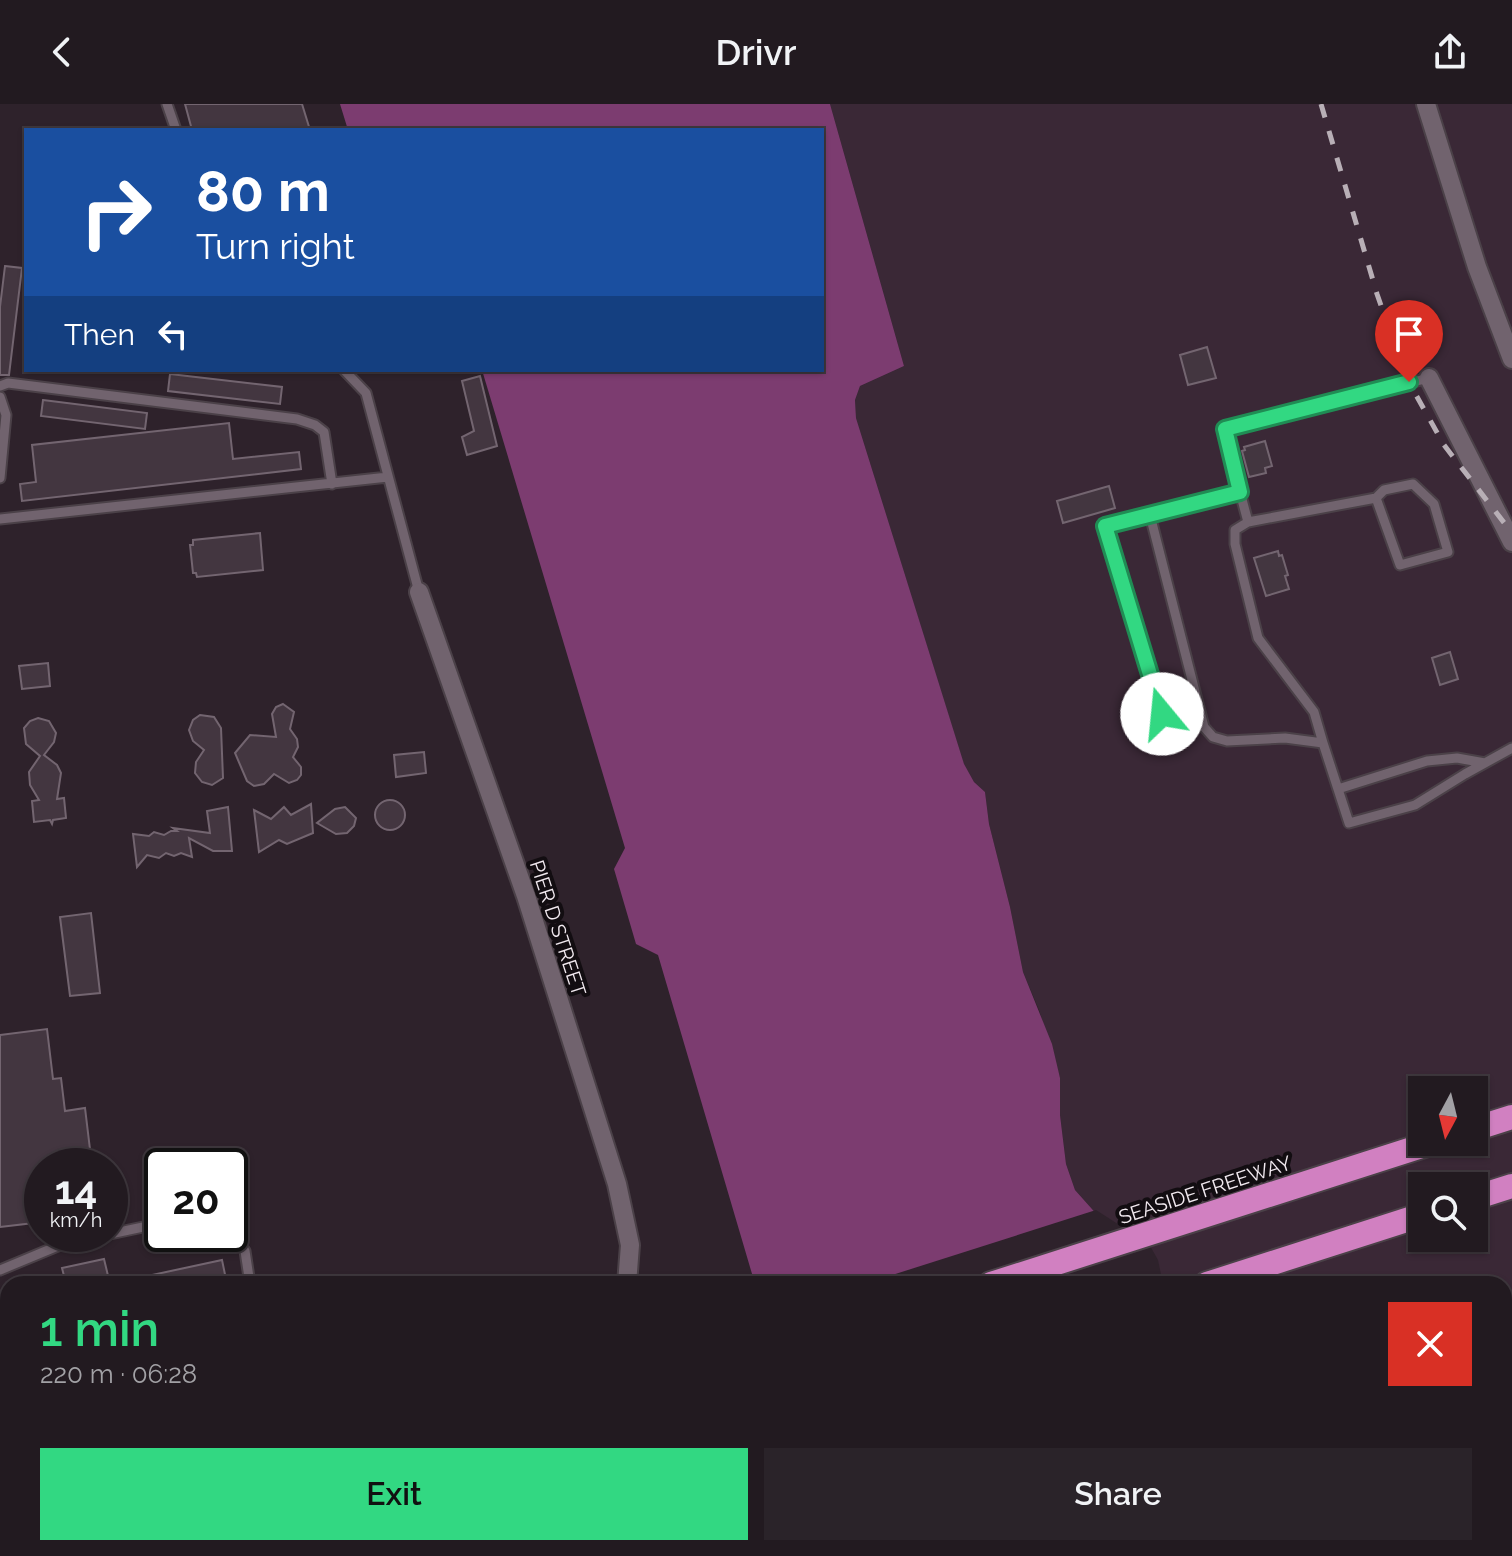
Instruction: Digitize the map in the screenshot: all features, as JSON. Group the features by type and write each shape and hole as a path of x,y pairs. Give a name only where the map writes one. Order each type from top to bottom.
{"highway":[{"path":"1488,1125 1512,1117"},
{"name":"SEASIDE FREEWAY","path":"1016,1276 1408,1150"},
{"path":"1488,1194 1512,1186"},
{"path":"1232,1276 1408,1219"}],"street":[{"path":"1426,104 1477,267 1512,359"},
{"path":"1429,378 1512,542"},
{"name":"PIER D STREET","path":"419,592 526,896 617,1184 630,1245 628,1276"}],"lane":[{"path":"167,104 175,128"},
{"path":"346,372 366,393 419,592"},
{"path":"1248,522 1225,429 1429,378"},
{"path":"0,386 8,383 297,419 315,425 324,432 332,484"},
{"path":"0,397 6,415 0,478"},
{"path":"0,519 388,477"},
{"path":"1376,498 1400,565 1448,552 1434,504 1413,484 1384,490 1376,498 1248,522 1235,530 1235,544 1258,638 1314,712 1349,823 1415,805 1512,748"},
{"path":"1204,727 1162,714 1105,526 1240,492"},
{"path":"1150,515 1204,727 1213,737 1227,741 1285,738 1323,743"},
{"path":"1338,789 1427,761 1457,758 1485,763"},
{"path":"0,1270 43,1252"},
{"path":"245,1252 249,1276"}],"shaded area":[{"path":"340,104 830,104 904,366 860,386 855,400 856,418 964,764 974,782 985,792 989,824 1023,972 1052,1044 1060,1078 1060,1115 1066,1164 1075,1190 1152,1276 753,1276 658,955 636,944 614,869 625,848 483,372 824,372 824,128 347,128"},
{"path":"830,104 1512,104 1512,1276 1152,1276 1075,1190 1066,1164 1060,1115 1060,1078 1039,1010 1023,972 989,824 985,792 974,782 964,765 856,418 855,400 860,386 904,366"}],"pier":[{"path":"1096,1210 1149,1244 1158,1260 1161,1276 889,1276"}],"building":[{"path":"185,104 302,104 309,128 191,128"},
{"path":"5,266 22,268 9,375 0,375 0,307"},
{"path":"1207,347 1216,378 1188,385 1180,355"},
{"path":"170,374 282,387 280,404 168,391"},
{"path":"480,376 497,446 467,455 462,437 474,431 462,381"},
{"path":"43,400 147,413 145,429 41,416"},
{"path":"229,423 233,459 299,452 301,469 22,501 20,484 36,482 32,445"},
{"path":"1265,441 1272,466 1265,468 1266,473 1249,477 1242,451 1244,447"},
{"path":"1109,486 1115,508 1063,523 1057,501"},
{"path":"260,533 263,570 197,577 193,573 190,545 193,545 193,540"},
{"path":"1278,551 1288,575 1285,576 1289,589 1266,596 1254,558"},
{"path":"1450,652 1458,679 1440,685 1432,658"},
{"path":"48,663 50,686 22,689 19,666"},
{"path":"283,704 294,712 290,729 298,747 293,757 301,767 301,775 289,783 274,774 264,784 254,786 247,781 235,753 250,735 276,737 272,714 276,707"},
{"path":"200,715 214,717 221,728 223,778 212,785 202,782 195,773 196,762 204,750 193,741 189,730 193,720"},
{"path":"38,718 49,721 56,733 54,742 44,755 57,765 61,773 57,799 64,798 66,818 53,820 52,824 50,820 34,822 32,801 39,800 30,785 29,772 40,756 26,744 24,728"},
{"path":"424,752 426,773 396,777 394,755"},
{"path":"390,800 396,801 404,809 404,821 396,829 390,830 384,829 376,821 375,815 376,809 384,801"},
{"path":"311,804 313,833 287,844 279,840 259,852 254,810 271,819 284,807 291,815"},
{"path":"228,807 232,851 213,851 189,838 192,857 181,853 174,856 166,853 159,858 147,855 137,867 133,834 149,836 154,832 164,835 177,831 173,828 210,833 207,811"},
{"path":"345,807 356,818 354,826 347,833 336,834 317,823 335,809"},
{"path":"91,913 100,993 70,996 60,917"},
{"path":"47,1029 53,1079 61,1078 65,1111 85,1108 90,1148 24,1148 24,1224 0,1227 0,1035"},
{"path":"104,1259 108,1276 64,1276 62,1268"},
{"path":"222,1260 225,1276 147,1276"}],"railway":[{"path":"1321,104 1377,294 1406,377 1444,445 1512,533"}],"route":[{"path":"1162,714 1105,526 1240,492 1225,429 1409,382"}]}
